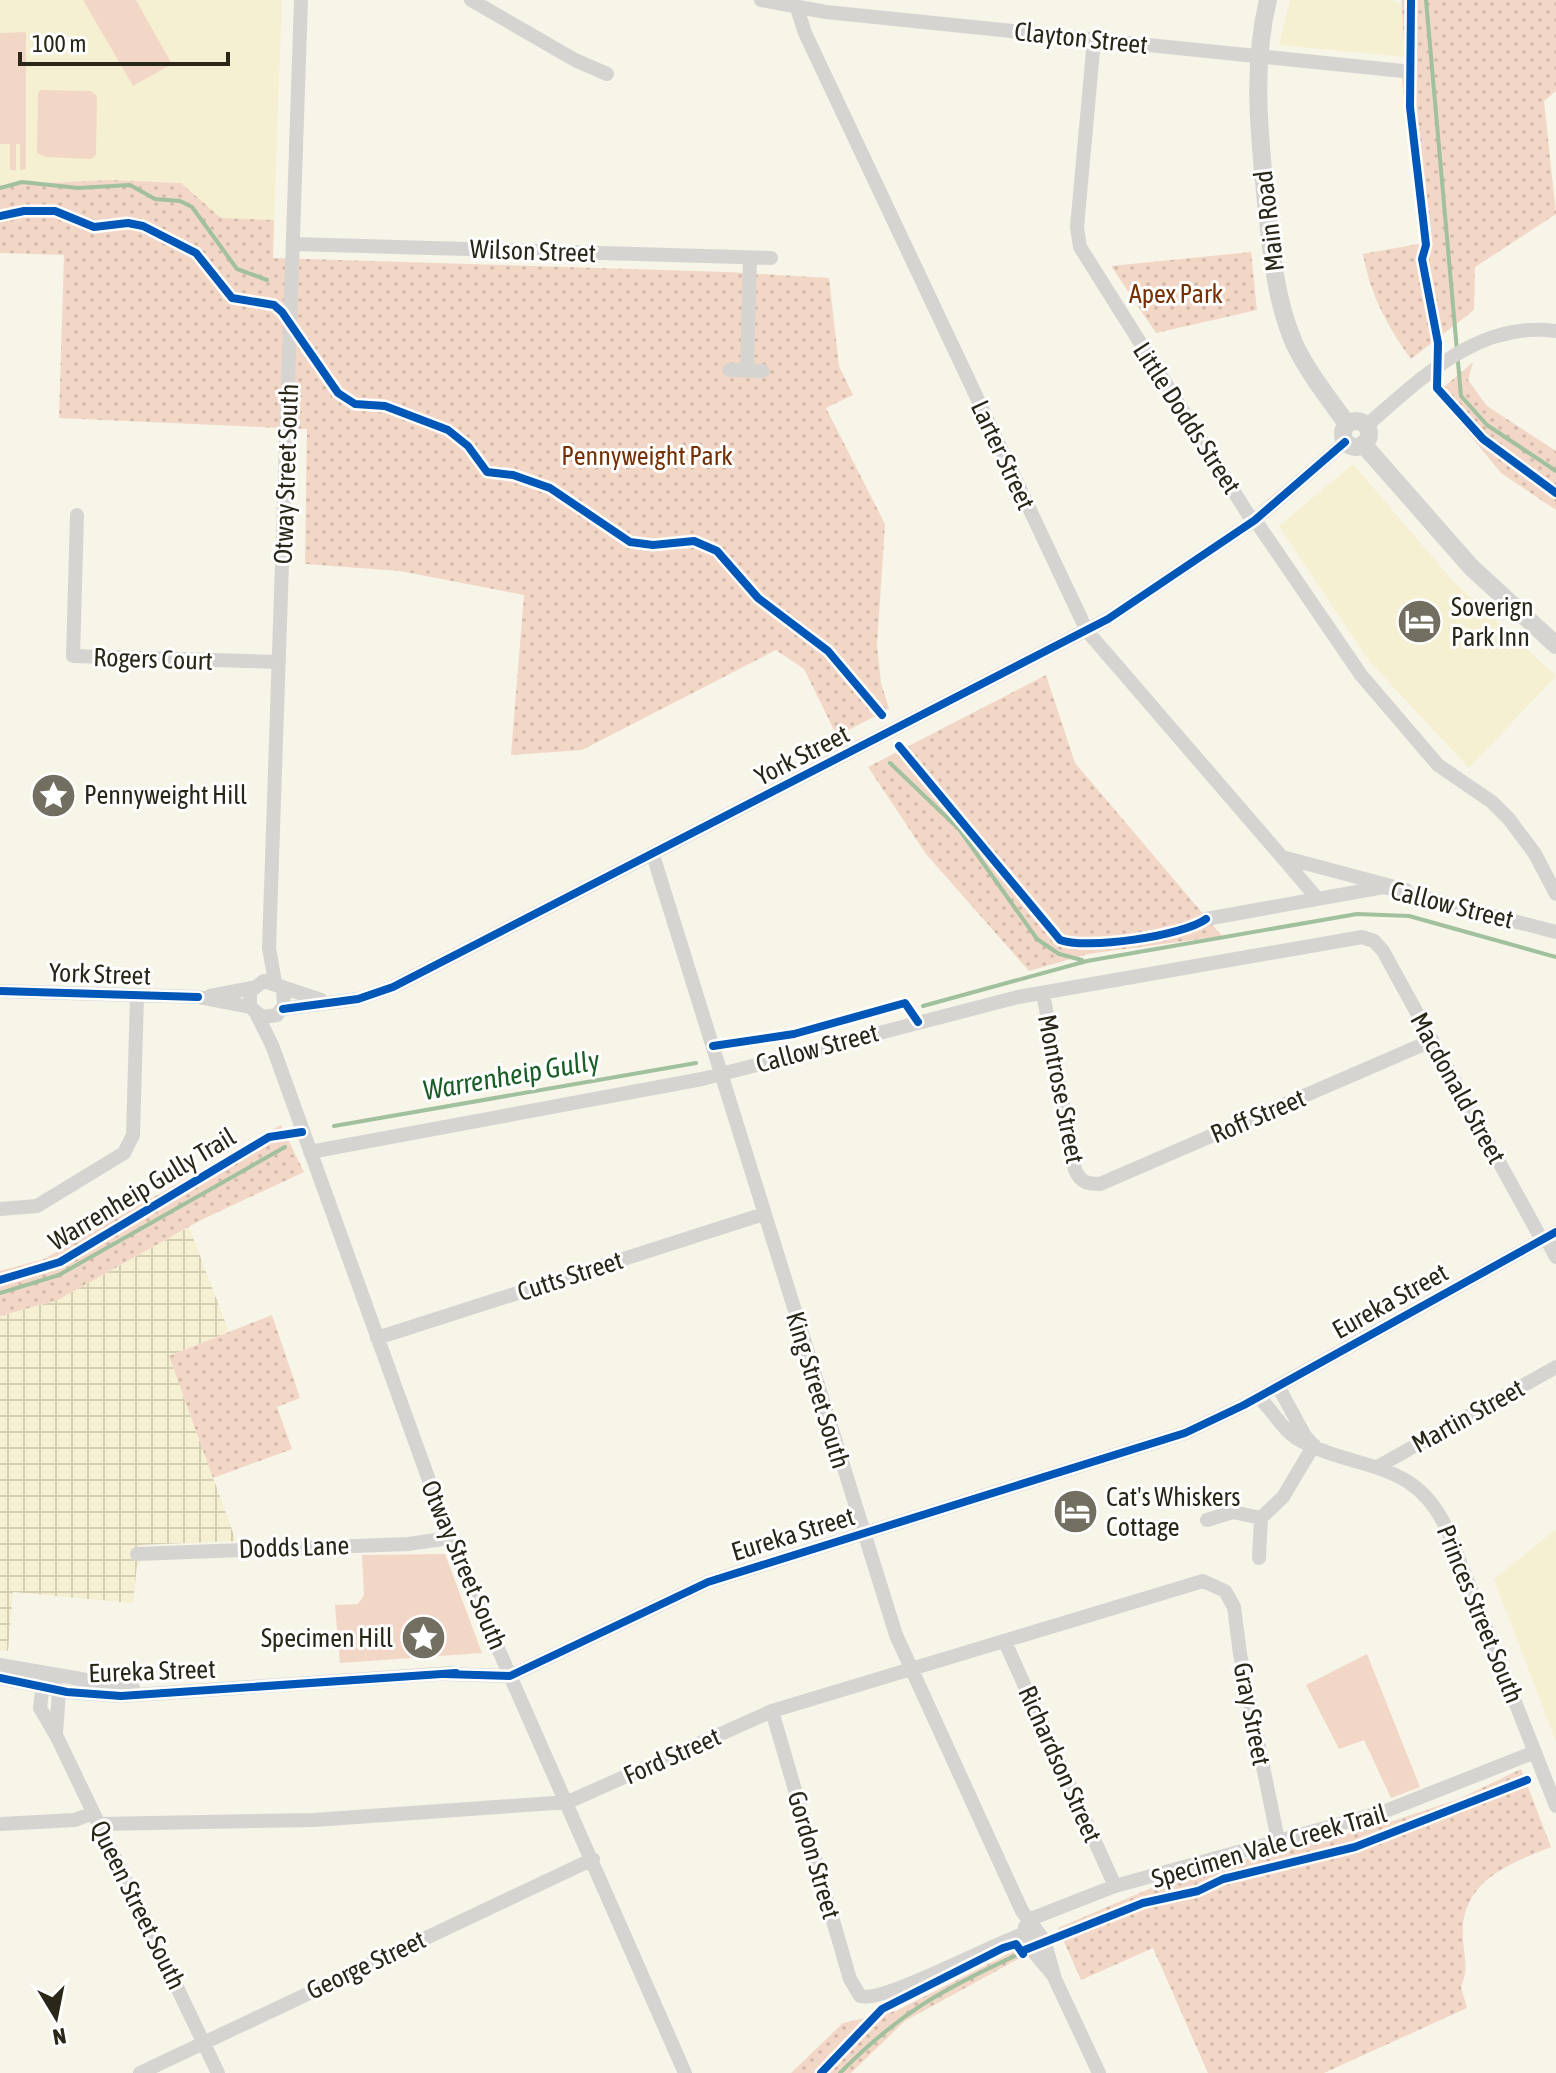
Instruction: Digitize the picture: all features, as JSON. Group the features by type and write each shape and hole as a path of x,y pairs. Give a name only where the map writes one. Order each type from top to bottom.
{"main road":[{"name":"Main Road","path":"1268,0 1259,57 1260,139 1280,301 1303,362 1356,434 1471,567 1556,645"}],"street":[{"name":"Otway Street South","path":"272,1045 280,1012 279,986 269,948 301,0"},
{"path":"471,0 586,66 607,74"},
{"name":"Clayton Street","path":"761,0 1094,40 1403,71"},
{"name":"Larter Street","path":"789,4 1087,631 1316,897"},
{"name":"Little Dodds Street","path":"1094,40 1077,227 1080,247 1254,521 1361,675 1438,765 1492,802 1509,819 1535,854 1556,894"},
{"name":"Wilson Street","path":"294,244 771,258"},
{"path":"747,370 750,258"},
{"name":"York Street","path":"198,997 254,1011 280,1012 326,1001 358,999 393,987 1087,631 1254,521 1356,434 1466,347 1503,331 1556,331"},
{"path":"729,370 763,371"},
{"name":"Rogers Court","path":"77,515 73,656 279,662"},
{"name":"King Street South","path":"653,855 863,1534 910,1671 1025,1921 1044,1940 1055,1979 1099,2073"},
{"path":"1282,857 1406,890"},
{"name":"Callow Street","path":"1206,919 1377,887 1406,890 1556,932"},
{"name":"Callow Street","path":"310,1152 721,1074 1043,993 1346,938 1371,939"},
{"name":"Macdonald Street","path":"1371,939 1383,951 1431,1041 1548,1236 1556,1257"},
{"name":"Otway Street South","path":"269,948 255,986 254,1011 272,1045 450,1538 685,2073"},
{"name":"York Street","path":"0,991 198,997 255,986 279,986 326,1001"},
{"name":"Montrose Street","path":"1043,993 1075,1170 1084,1183"},
{"path":"0,1209 37,1206 124,1153 133,1135 137,996"},
{"name":"Roff Street","path":"1084,1183 1100,1184 1431,1041"},
{"name":"Cutts Street","path":"377,1338 764,1214"},
{"name":"Eureka Street","path":"59,1691 114,1696 508,1671 708,1582 1170,1439 1258,1397 1548,1236"},
{"name":"Martin Street","path":"1379,1466 1556,1367"},
{"path":"1259,1558 1261,1518 1283,1497 1314,1445 1305,1436 1278,1386"},
{"name":"Princes Street South","path":"1258,1397 1276,1413 1292,1435 1379,1466 1414,1487 1441,1516 1556,1806"},
{"path":"1207,1520 1236,1512 1261,1518"},
{"name":"Dodds Lane","path":"137,1554 408,1544 450,1538"},
{"name":"Ford Street","path":"0,1824 96,1818 314,1820 568,1802 772,1711 1195,1582 1211,1583 1225,1591"},
{"name":"Gray Street","path":"1225,1591 1233,1603 1238,1622 1240,1654 1278,1840"},
{"name":"Richardson Street","path":"1005,1642 1115,1886"},
{"name":"Eureka Street","path":"0,1665 43,1680"},
{"name":"Eureka Street","path":"0,1678 168,1691"},
{"path":"43,1680 59,1691"},
{"name":"Queen Street South","path":"43,1680 41,1712 57,1737 218,2073"},
{"name":"Queen Street South","path":"57,1737 54,1717 59,1691"},
{"name":"Gordon Street","path":"772,1711 850,1979 860,1996 870,1998 890,1993 985,1947 1025,1921"},
{"path":"1025,1921 1115,1886 1383,1812 1535,1752"},
{"name":"George Street","path":"140,2073 593,1859"}],"shaded area":[{"path":"0,0 282,0 274,220 221,218 181,183 109,180 0,185"},
{"path":"1290,0 1390,0 1401,4 1405,57 1279,45"},
{"name":"Soverign Park Inn","path":"1353,464 1454,582 1556,676 1469,768 1369,661 1279,526"},
{"path":"189,1227 229,1332 169,1356 236,1541 139,1545 141,1565 137,1565 133,1603 13,1592 8,1651 0,1650 0,1316 58,1300"},
{"path":"1556,1529 1556,1742 1494,1579"}],"green space":[{"path":"83,0 136,0 172,64 133,86"},
{"path":"1401,0 1556,0 1556,91 1544,101 1556,214 1475,267 1474,310 1411,359 1381,309 1363,254 1423,243 1402,81 1405,57"},
{"path":"26,32 26,169 20,170 20,144 16,144 16,170 10,170 10,144 0,144 0,33"},
{"path":"41,90 91,91 97,96 96,155 91,159 46,157 37,153 38,93"},
{"name":"Pennyweight Park","path":"109,180 181,183 221,218 274,220 273,258 829,278 839,366 853,395 826,408 885,524 877,645 881,683 889,709 837,736 804,669 776,650 582,750 511,755 524,595 400,571 305,564 307,429 59,418 64,255 0,253 0,185"},
{"name":"Apex Park","path":"1251,252 1257,310 1156,333 1111,266"},
{"path":"1473,362 1468,380 1487,406 1556,451 1556,510 1501,473 1436,394"},
{"path":"1046,675 1075,763 1222,936 1088,954 1029,971 926,854 868,767"},
{"path":"281,1125 304,1172 201,1220 58,1300 0,1316 0,1271 44,1259"},
{"path":"272,1315 300,1398 277,1407 292,1449 213,1478 169,1356"},
{"path":"445,1554 482,1653 340,1663 335,1605 358,1604 364,1595 362,1555"},
{"path":"1367,1654 1420,1787 1391,1798 1364,1740 1339,1749 1306,1685"},
{"path":"1521,1769 1551,1847 1503,1868 1478,1889 1469,1903 1464,1919 1465,1968 1461,1987 1467,2008 1324,2073 1208,2073 1153,1948 1081,1980 1058,1928 1163,1883 1272,1851 1375,1827 1459,1799"},
{"path":"1022,1947 1027,1954 905,2021 851,2073 791,2073 843,2023 896,2011"}],"waterway":[{"path":"1426,0 1461,396 1487,425 1556,471"},
{"path":"0,188 22,182 78,188 130,185 155,199 180,201 192,207 237,269 267,280"},
{"path":"890,763 959,829 1037,939 1059,954 1082,960"},
{"name":"Warrenheip Gully","path":"923,1006 1087,961 1357,914 1409,916 1556,957"},
{"name":"Warrenheip Gully","path":"334,1126 696,1063"},
{"name":"Warrenheip Gully","path":"0,1293 59,1275 285,1147"},
{"path":"840,2073 882,2034 923,2004 1019,1954"}],"cycle path":[{"path":"1411,0 1410,107 1426,245 1422,259 1438,343 1437,388 1483,439 1556,493"},
{"path":"0,216 24,211 55,211 94,227 128,223 143,226 196,253 232,298 274,305 282,312 338,393 355,404 385,406 448,430 468,446 487,472 513,475 550,488 630,542 653,545 694,541 717,551 758,598 828,651 882,715"},
{"path":"283,1009 358,999 393,987 1108,619 1255,520 1345,442"},
{"path":"899,746 1060,940 1073,943 1134,940 1177,931 1206,919"},
{"path":"0,991 198,997"},
{"path":"713,1046 794,1034 905,1003 918,1022"},
{"name":"Warrenheip Gully Trail","path":"0,1280 60,1262 269,1137 302,1132"},
{"path":"444,1674 510,1676 708,1582 1185,1433 1244,1405 1556,1232"},
{"path":"0,1678 67,1692 121,1696 456,1673"},
{"name":"Specimen Vale Creek Trail","path":"1022,1951 1143,1903 1198,1891 1223,1879 1355,1847 1527,1780"},
{"path":"821,2073 882,2009 1003,1948 1016,1944 1023,1954"}],"place":[{"name":"Soverign Park Inn","path":"1420,622"},
{"name":"Pennyweight Hill","path":"53,795"},
{"name":"Cat's Whiskers Cottage","path":"1075,1512"},
{"name":"Specimen Hill","path":"424,1638"}]}
